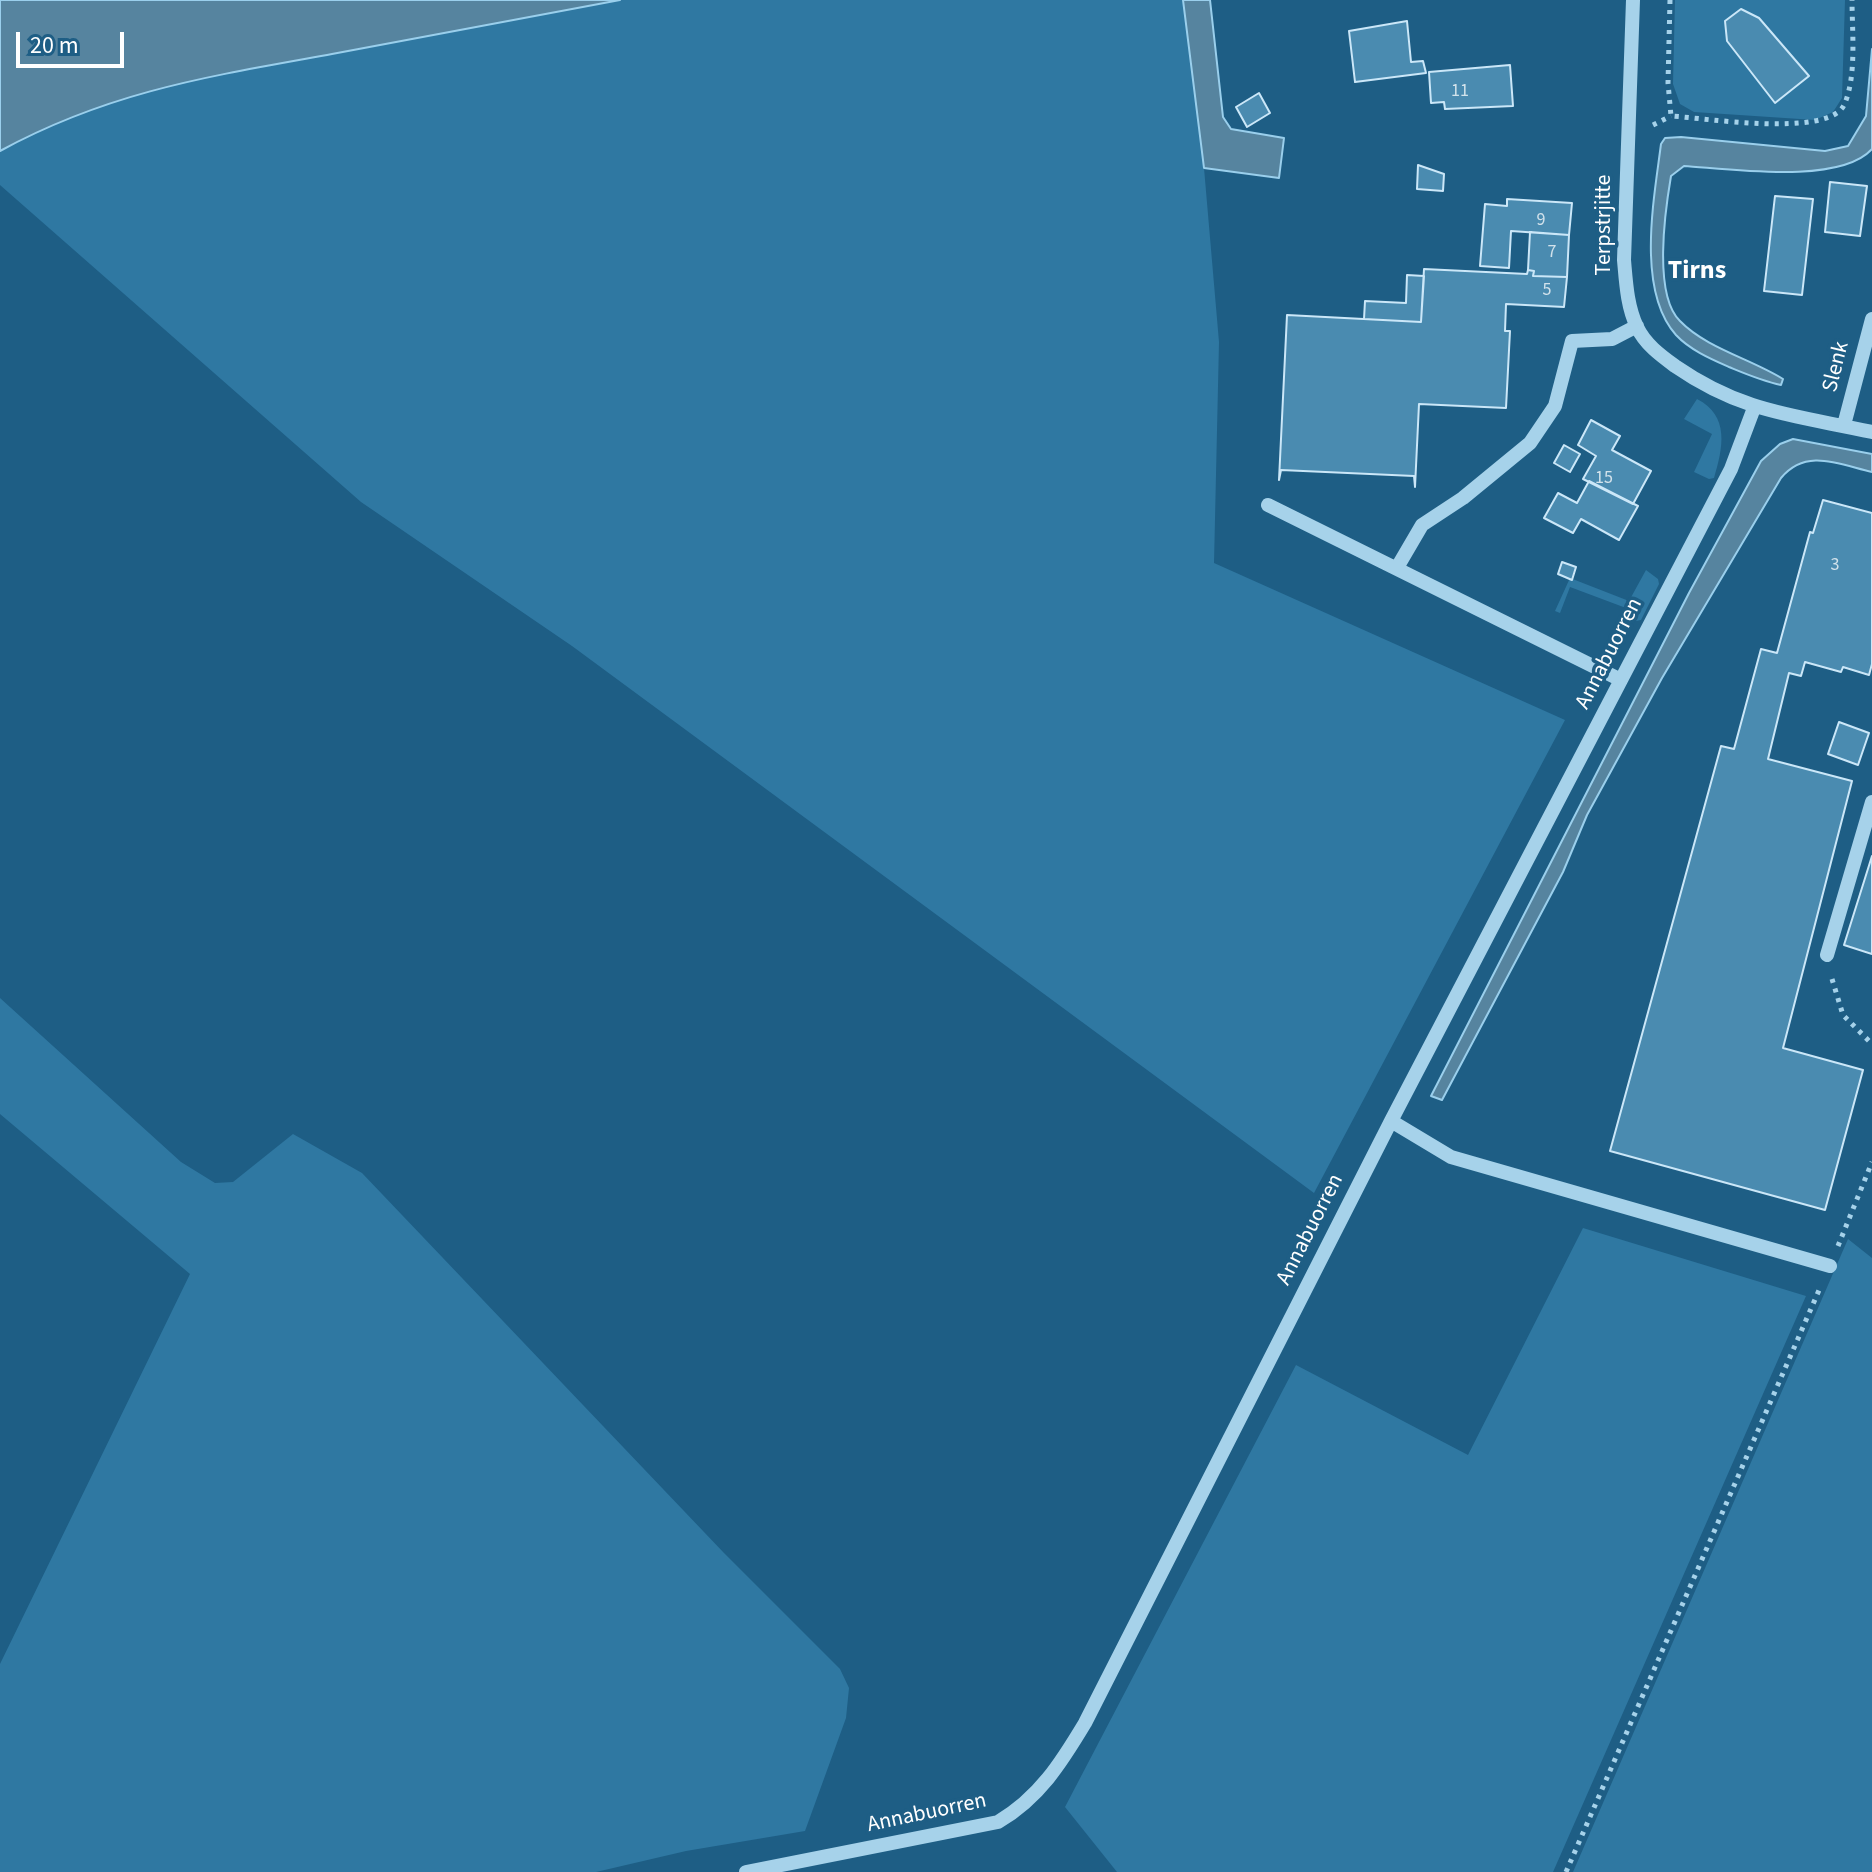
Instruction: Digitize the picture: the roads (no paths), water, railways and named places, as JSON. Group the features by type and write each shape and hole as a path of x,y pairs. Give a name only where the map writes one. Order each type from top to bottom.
{"street":[{"name":"Terpstrjitte","path":"1633,0 1624,260 1628,297 1637,326 1649,345 1669,361 1704,385 1754,408 1872,432"},
{"name":"Slenk","path":"1844,425 1872,319"},
{"path":"1398,566 1422,525 1463,498 1530,443 1555,406 1572,341 1612,339 1637,326"},
{"name":"Annabuorren","path":"746,1872 977,1829 1024,1806 1043,1786 1085,1723 1391,1121 1731,469 1754,408"},
{"path":"1268,505 1398,566 1621,680"},
{"path":"1827,955 1872,802"},
{"path":"1391,1121 1451,1157 1830,1266"}],"district":[{"name":"Tirns","path":"1697,272"}]}
